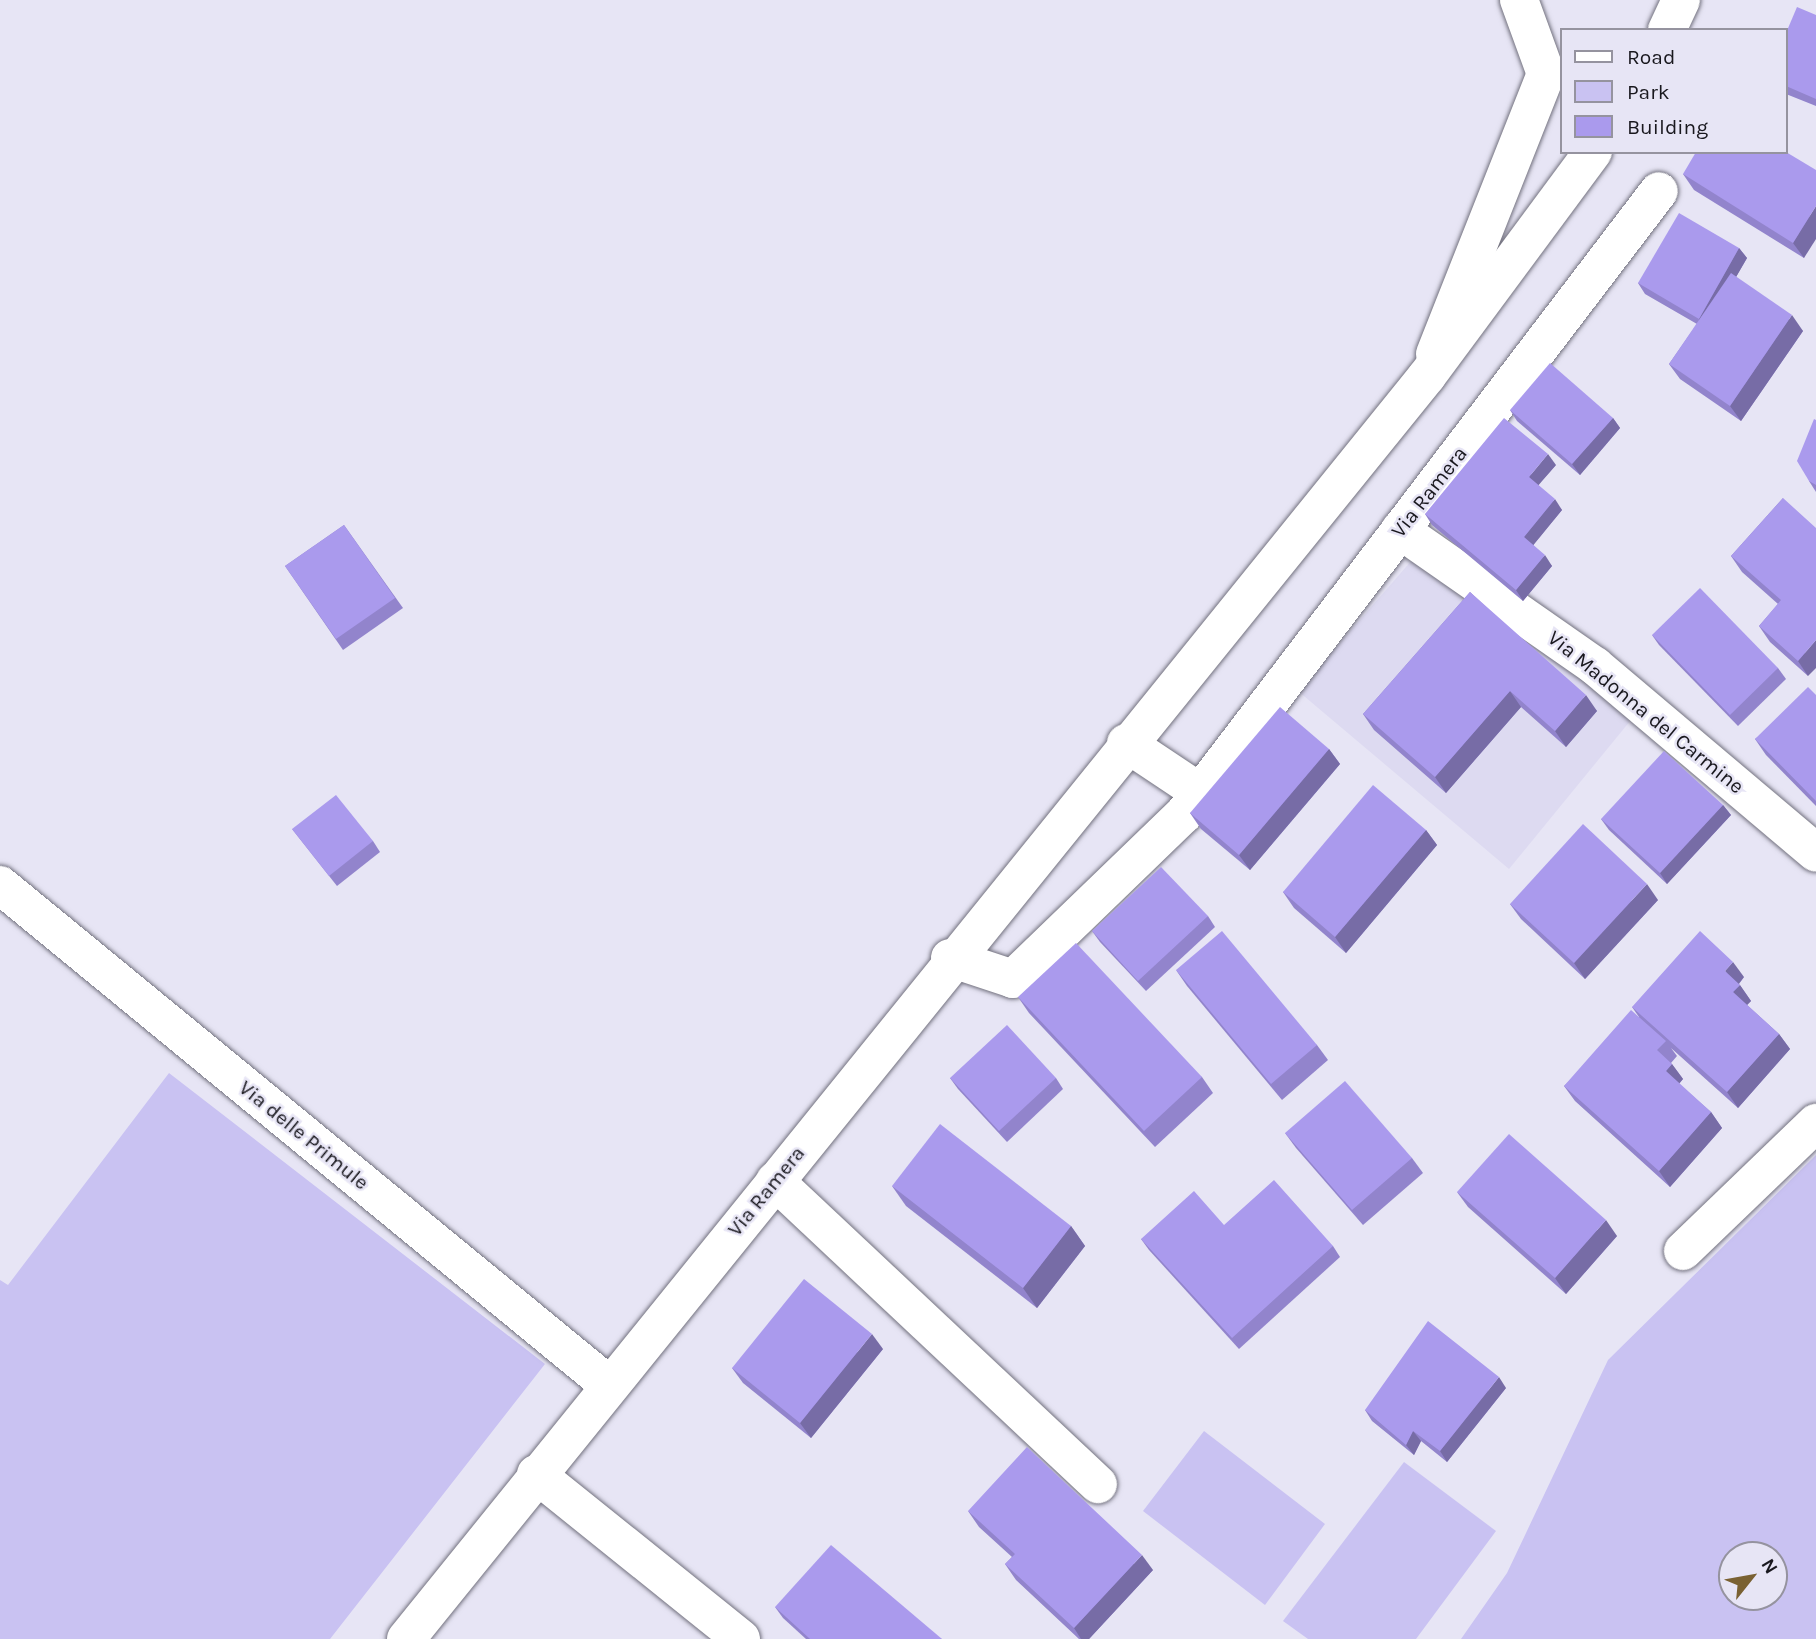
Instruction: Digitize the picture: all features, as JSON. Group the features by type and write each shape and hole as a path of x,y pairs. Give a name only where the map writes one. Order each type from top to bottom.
{"street":[{"name":"Via Ramera","path":"1427,376 1546,74 1519,0"},
{"path":"1668,28 1681,0"},
{"name":"Via Ramera","path":"406,1639 536,1474 775,1181 950,958 1427,376 1592,154"},
{"name":"Via Ramera","path":"950,958 1013,979 1193,804 1659,191"},
{"name":"Via Madonna del Carmine","path":"1400,530 1595,666 1816,853"},
{"path":"1126,743 1193,804"},
{"name":"Via delle Primule","path":"0,885 609,1385"},
{"path":"1683,1251 1816,1123"},
{"path":"775,1181 1098,1484"},
{"path":"536,1474 741,1639"}],"shaded area":[{"path":"1419,552 1635,715 1509,869 1298,691"}],"green space":[{"path":"169,1073 545,1364 330,1639 0,1639 0,1280 8,1285"},
{"path":"1816,1155 1816,1639 1461,1639 1507,1573 1608,1360"},
{"path":"1204,1431 1325,1524 1265,1605 1143,1511"},
{"path":"1404,1462 1496,1531 1416,1639 1308,1639 1283,1621"}],"building":[{"path":"1797,7 1816,15 1816,99 1788,87 1788,28"},
{"path":"1788,153 1816,170 1816,206 1793,243 1683,174 1695,154"},
{"path":"1679,213 1739,248 1699,319 1638,283"},
{"path":"1731,273 1792,315 1730,406 1669,364"},
{"path":"1550,363 1613,418 1572,464 1510,410"},
{"path":"1504,418 1548,454 1529,477 1555,499 1524,537 1545,555 1516,590 1425,514"},
{"path":"1814,419 1816,485 1809,481 1797,461"},
{"path":"1783,498 1816,528 1816,640 1798,661 1759,626 1781,600 1731,556"},
{"path":"344,525 395,598 336,639 285,566"},
{"path":"1700,588 1778,668 1730,715 1652,635"},
{"path":"1470,592 1586,695 1555,731 1510,691 1435,777 1363,714"},
{"path":"1808,687 1816,695 1816,801 1755,739"},
{"path":"1280,707 1329,749 1239,855 1190,813"},
{"path":"1664,751 1723,805 1660,873 1601,819"},
{"path":"1373,785 1426,830 1335,937 1283,892"},
{"path":"336,795 373,841 329,876 292,829"},
{"path":"1583,824 1647,884 1574,963 1510,904"},
{"path":"1161,867 1208,916 1138,981 1092,931"},
{"path":"1222,931 1317,1045 1271,1084 1176,970"},
{"path":"1700,931 1733,962 1725,971 1740,985 1733,992 1779,1034 1727,1092 1632,1007"},
{"path":"1076,943 1202,1077 1144,1131 1018,997"},
{"path":"1631,1010 1666,1041 1657,1050 1672,1064 1666,1071 1711,1112 1659,1171 1564,1086"},
{"path":"1007,1025 1056,1078 999,1131 950,1078"},
{"path":"1345,1081 1412,1158 1352,1210 1285,1133"},
{"path":"940,1124 1071,1226 1023,1288 892,1186"},
{"path":"1509,1134 1606,1220 1555,1278 1457,1192"},
{"path":"1274,1180 1333,1246 1232,1338 1141,1239 1194,1191 1224,1225"},
{"path":"804,1279 872,1334 800,1423 732,1368"},
{"path":"1428,1321 1499,1377 1440,1451 1413,1431 1406,1445 1365,1410"},
{"path":"1027,1447 1142,1555 1074,1628 1005,1564 1015,1554 968,1511"},
{"path":"831,1545 942,1639 810,1639 775,1607"}]}
